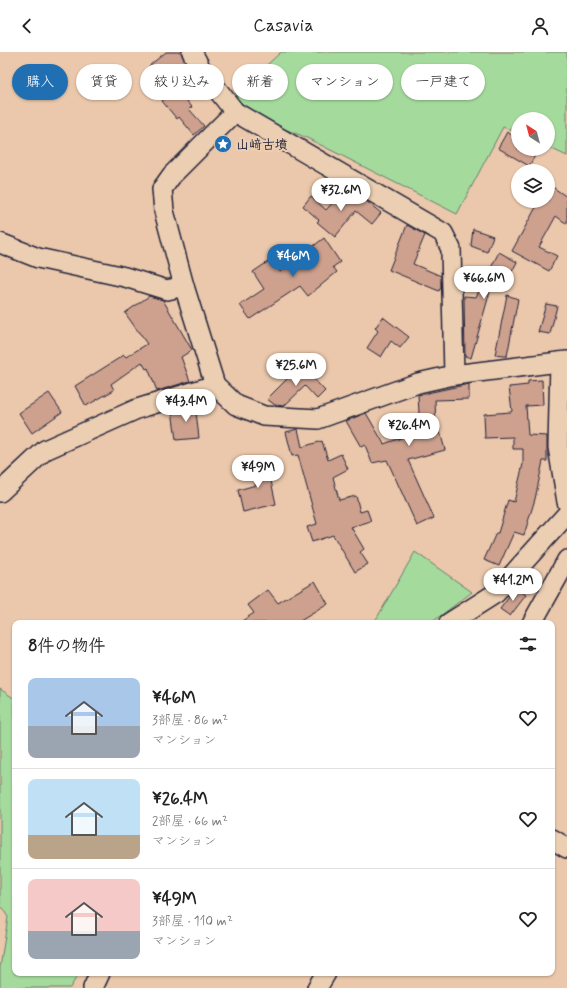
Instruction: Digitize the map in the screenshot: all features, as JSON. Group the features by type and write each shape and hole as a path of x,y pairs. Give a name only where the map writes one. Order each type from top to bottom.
{"street":[{"path":"192,52 201,69 235,112 443,233 451,248 454,375"},
{"path":"235,112 172,174 162,189 164,211 184,286 215,385 236,405 264,416 318,419 418,383 454,375 563,362 558,447 567,502"},
{"path":"0,242 38,258 125,277 167,290 184,286"},
{"path":"0,492 45,450 137,409 215,385"},
{"path":"452,620 496,593 567,514"},
{"path":"534,620 567,560"},
{"path":"555,841 567,848"},
{"path":"92,988 98,976"},
{"path":"317,988 324,976"}],"green space":[{"path":"281,52 567,52 567,156 555,150 555,112 511,112 511,130 503,127 457,214 305,137 274,125 236,100 288,100 288,64 268,64"},
{"path":"415,552 472,592 435,620 376,620"},
{"path":"0,689 12,697 12,976 77,976 70,988 0,988 0,968 8,917 0,905"}],"building":[{"path":"166,52 181,52 186,64 151,64"},
{"path":"186,100 192,107 189,109 204,126 194,135 179,117 177,119 162,101"},
{"path":"507,132 511,135 511,156 498,148"},
{"path":"512,156 535,156 530,164 526,164"},
{"path":"346,189 365,200 381,213 372,224 356,211 335,237 317,222 319,220 303,206 311,196 326,210 335,200 337,202"},
{"path":"555,189 567,197 567,224 556,216 539,247 557,256 549,271 512,251 535,209 555,208"},
{"path":"407,225 425,235 413,264 441,276 441,287 439,291 389,270"},
{"path":"473,229 493,236 487,252 471,246"},
{"path":"324,238 340,262 333,267 337,272 308,296 300,286 250,319 240,305 264,289 253,272 272,259 280,272"},
{"path":"499,252 517,262 505,285 493,281 471,358 465,356 464,296 476,297"},
{"path":"507,295 518,299 507,356 502,356 495,355"},
{"path":"149,296 163,300 192,350 181,357 190,381 157,391 148,368 146,369 142,362 111,384 114,390 86,406 75,386 124,355 126,357 147,344 125,313"},
{"path":"546,304 557,306 550,334 538,332"},
{"path":"383,317 409,337 400,348 391,341 381,357 367,348 378,331 375,328"},
{"path":"301,365 325,391 317,399 305,386 284,406 275,405 267,399"},
{"path":"542,380 543,405 526,406 528,435 547,436 547,461 543,461 535,499 524,535 514,532 499,566 484,560 496,533 498,533 508,500 514,502 523,464 523,449 513,449 513,437 485,438 484,414 511,412 509,387 528,385 528,381"},
{"path":"469,384 469,399 435,400 436,428 439,428 445,450 408,460 434,518 417,526 387,460 372,463 365,445 361,447 346,421 366,413 384,444 420,431 418,395"},
{"path":"49,393 62,412 32,433 19,413"},
{"path":"195,403 199,438 176,440 172,410"},
{"path":"298,429 302,447 322,441 328,460 341,454 348,469 333,477 339,500 356,496 360,512 367,510 371,521 351,527 364,549 360,552 368,564 355,572 333,535 312,542 307,527 317,524 298,455 292,456 286,432"},
{"path":"266,458 276,504 243,512 238,490 256,485 251,461"},
{"path":"315,581 328,604 302,620 244,620 254,613 248,605 268,590 278,603"},
{"path":"516,588 526,595 510,616 500,609"}],"place":[{"name":"山﨑古墳","path":"223,144"}]}
